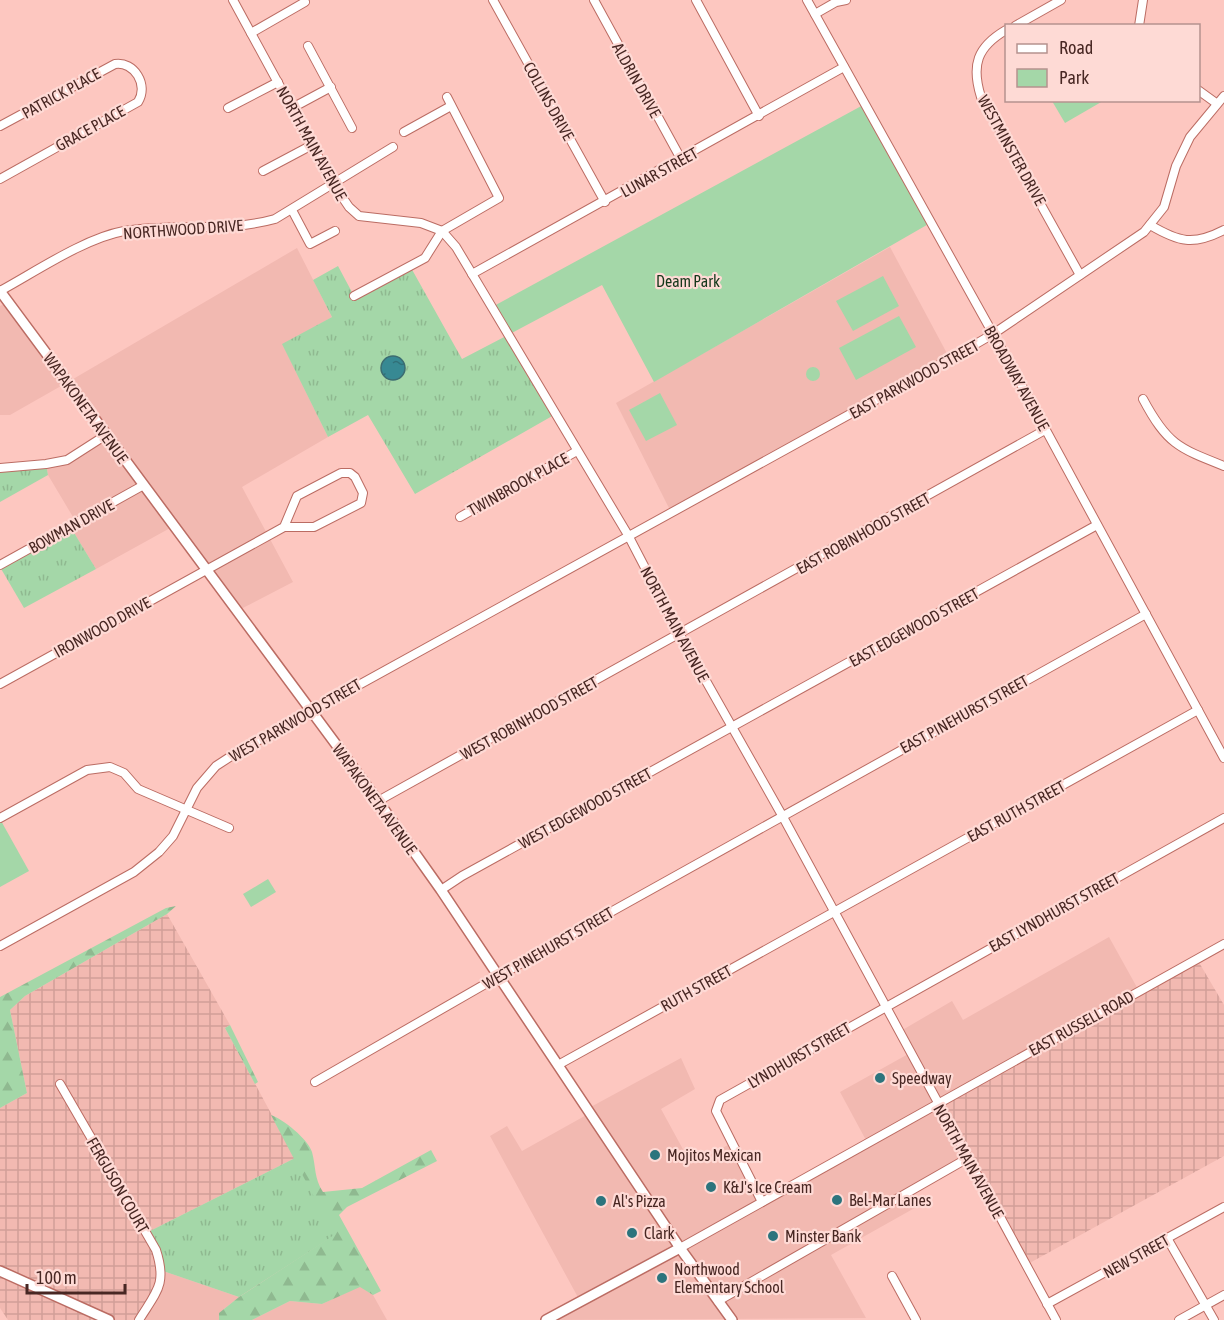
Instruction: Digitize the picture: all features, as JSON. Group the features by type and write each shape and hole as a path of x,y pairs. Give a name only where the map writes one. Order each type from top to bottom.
{"main road":[{"name":"WAPAKONETA AVENUE","path":"0,291 142,486 378,801 441,890 680,1248 732,1320"},
{"path":"546,1320 680,1248"},
{"path":"0,1271 109,1320"}],"street":[{"name":"NORTH MAIN AVENUE","path":"233,0 332,182 349,207 359,216 421,223 442,231 456,247 628,535 680,635 783,817 1056,1320"},
{"name":"COLLINS DRIVE","path":"493,0 604,202"},
{"name":"ALDRIN DRIVE","path":"594,0 681,159"},
{"path":"696,0 759,116"},
{"name":"BROADWAY AVENUE","path":"807,0 993,334 1224,758"},
{"path":"815,14 836,2 846,0"},
{"path":"1019,24 1061,0"},
{"path":"1140,24 1143,0"},
{"path":"251,33 306,2"},
{"name":"WESTMINSTER DRIVE","path":"1005,31 991,39 978,58 975,78 981,96 1080,275"},
{"path":"308,46 352,128"},
{"name":"PATRICK PLACE","path":"0,126 115,64 124,63"},
{"name":"GRACE PLACE","path":"0,179 138,102 142,95 142,85 132,67 124,63"},
{"name":"LUNAR STREET","path":"472,274 844,67"},
{"path":"228,108 278,82"},
{"path":"292,108 331,87"},
{"path":"1200,91 1216,103"},
{"name":"EAST PARKWOOD STREET","path":"628,535 993,334 1150,225 1164,207 1176,166 1190,137 1224,96"},
{"path":"354,296 425,258 442,231 499,198 447,97"},
{"path":"404,132 451,106"},
{"path":"263,171 312,145"},
{"name":"NORTHWOOD DRIVE","path":"0,291 99,238 124,231 257,224 292,210 332,182 393,147"},
{"path":"292,210 310,244 336,231"},
{"path":"1150,225 1171,237 1186,241 1200,240 1224,230"},
{"path":"1143,399 1156,423 1172,442 1184,450 1224,466"},
{"name":"EAST ROBINHOOD STREET","path":"680,635 1045,430"},
{"path":"0,468 46,465 68,460 106,435"},
{"name":"TWINBROOK PLACE","path":"460,517 577,451"},
{"path":"341,473 350,473 355,477 363,493 361,504 314,527 284,527 297,496 341,473"},
{"name":"BOWMAN DRIVE","path":"0,565 142,486"},
{"name":"EAST EDGEWOOD STREET","path":"731,728 1097,525"},
{"name":"IRONWOOD DRIVE","path":"0,684 284,527"},
{"name":"WEST PARKWOOD STREET","path":"0,946 134,872 159,852 173,836 197,788 216,766 310,709 628,535"},
{"name":"EAST PINEHURST STREET","path":"783,817 934,730 1146,614"},
{"name":"WEST ROBINHOOD STREET","path":"378,801 680,635"},
{"name":"EAST RUTH STREET","path":"833,911 1198,710"},
{"name":"WEST EDGEWOOD STREET","path":"441,890 462,876 731,728"},
{"path":"0,818 87,770 110,767 124,773 138,789 187,808 229,828"},
{"name":"WEST PINEHURST STREET","path":"315,1082 783,817"},
{"name":"EAST LYNDHURST STREET","path":"885,1006 1224,818"},
{"name":"RUTH STREET","path":"558,1065 833,911"},
{"name":"EAST RUSSELL ROAD","path":"680,1248 1224,944"},
{"name":"LYNDHURST STREET","path":"762,1202 716,1111 720,1100 885,1006"},
{"name":"FERGUSON COURT","path":"60,1084 156,1250 163,1271 160,1285 139,1320"},
{"path":"718,1301 968,1158"},
{"name":"NEW STREET","path":"1047,1304 1224,1207"},
{"path":"1167,1238 1214,1320"},
{"path":"892,1276 916,1320"},
{"path":"1179,1320 1224,1295"}],"shaded area":[{"path":"890,247 950,359 671,512 616,403"},
{"path":"297,248 332,317 283,345 328,437 242,487 293,582 235,612 172,527 96,569 70,526 76,522 48,475 46,464 67,460 106,435 68,382"},
{"path":"8,302 68,382 10,415 0,415 0,306"},
{"path":"167,914 230,1025 225,1028 295,1158 146,1233 163,1271 139,1320 8,1320 0,1308 0,1108 27,1093 10,1010 25,996"},
{"path":"1109,937 1139,991 968,1158 912,1190 920,1205 831,1255 866,1318 546,1320 580,1301 490,1136 507,1126 522,1151 590,1113 587,1109 681,1058 695,1089 661,1109 691,1164 732,1143 762,1202 867,1142 840,1092 910,1053 899,1032 952,1001 963,1020"},
{"path":"1197,959 1224,1005 1224,1156 1026,1265 938,1102"},
{"path":"163,1271 239,1297 219,1313 219,1320 139,1320"},
{"path":"360,1286 373,1295 387,1320 252,1320 290,1301 322,1304"}],"green space":[{"path":"1053,102 1101,102 1065,123"},
{"name":"Deam Park","path":"865,104 932,222 654,382 602,285 508,335 492,307"},
{"path":"338,266 354,296 410,266 462,359 508,335 554,415 415,494 368,415 328,437 282,344 332,317 313,280"},
{"path":"883,276 899,306 853,331 836,301"},
{"path":"899,316 916,347 856,380 839,348"},
{"path":"810,367 816,367 820,374 816,381 810,381 806,377 806,371"},
{"path":"660,393 677,425 646,441 629,410"},
{"path":"46,464 48,475 0,502 0,468"},
{"path":"70,526 96,569 24,608 0,567"},
{"path":"0,819 29,871 0,887"},
{"path":"268,879 276,892 251,907 243,894"},
{"path":"176,906 167,914 25,996 10,1010 27,1093 0,1108 0,997 166,908"},
{"path":"230,1025 258,1082 255,1084 225,1028"},
{"path":"271,1115 306,1141 312,1152 318,1182 323,1192 362,1188 431,1150 437,1161 347,1207 339,1215 381,1291 373,1295 360,1287 322,1304 290,1301 252,1320 219,1320 219,1313 239,1297 334,1235"},
{"path":"295,1158 335,1235 239,1297 163,1271 146,1233"}],"water":[{"path":"393,356 398,357 404,363 404,373 398,379 393,380 388,379 382,373 381,368 382,363 388,357"}],"place":[{"name":"Speedway","path":"880,1078"},
{"name":"Mojitos Mexican","path":"655,1155"},
{"name":"K&J's Ice Cream","path":"711,1187"},
{"name":"Bel-Mar Lanes","path":"837,1200"},
{"name":"Al's Pizza","path":"601,1201"},
{"name":"Clark","path":"632,1233"},
{"name":"Minster Bank","path":"773,1236"},
{"name":"Northwood Elementary School","path":"662,1278"}]}
